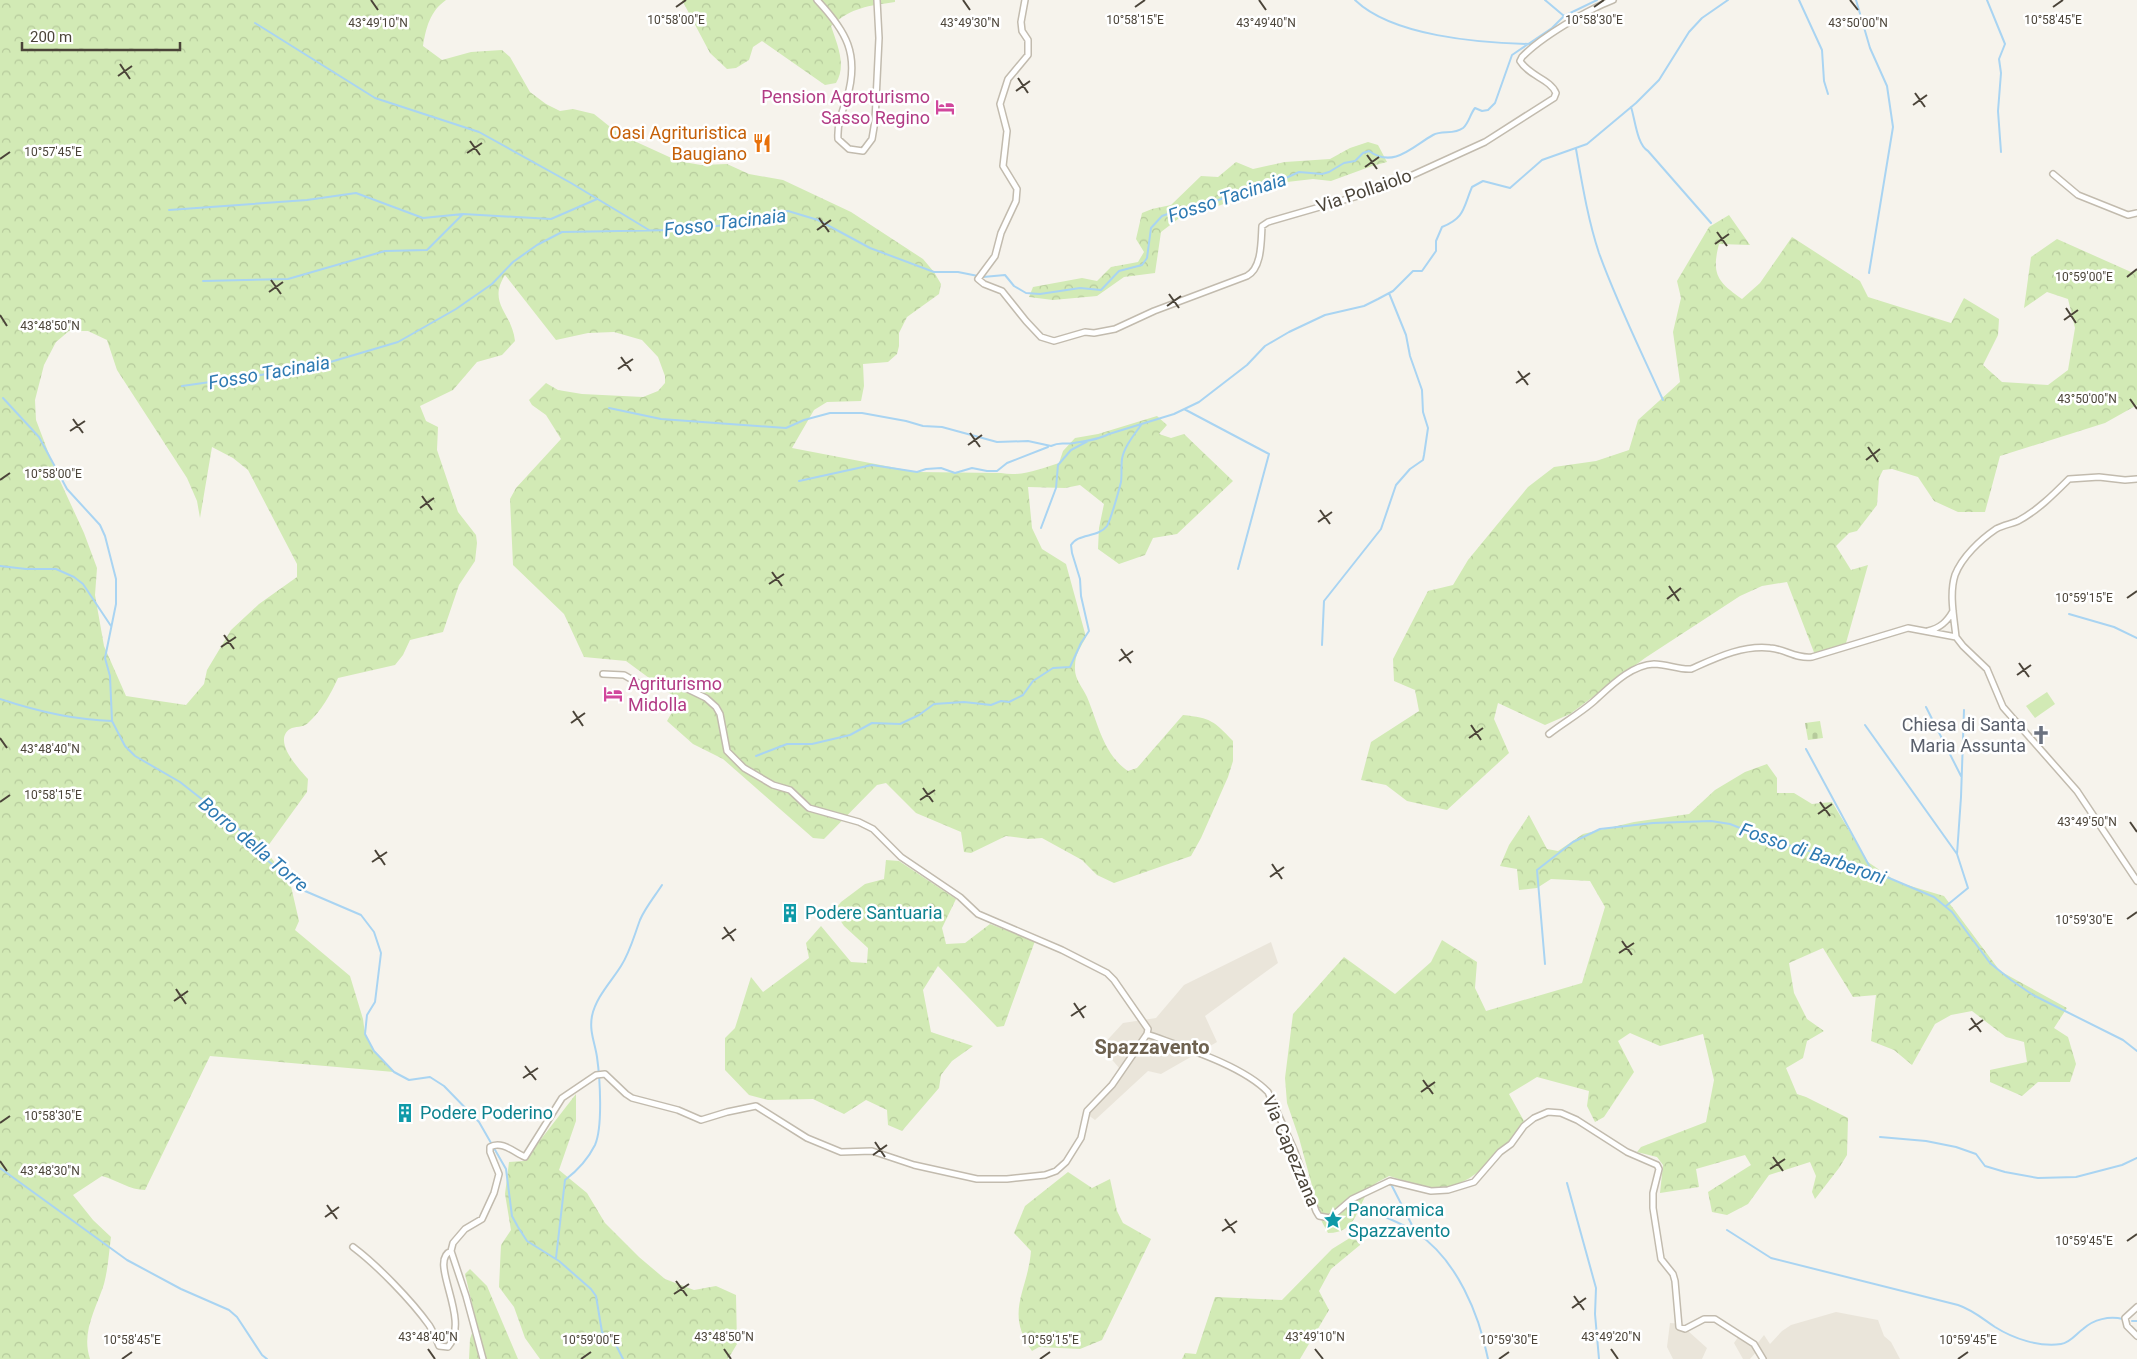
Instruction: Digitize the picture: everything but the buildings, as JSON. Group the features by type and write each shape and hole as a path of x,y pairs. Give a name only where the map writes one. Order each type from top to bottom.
{"street":[{"path":"817,0 840,27 852,55 853,73 837,128 838,140 849,149 863,151 872,139 875,121 879,38 877,0"},
{"name":"Via Pollaiolo","path":"1025,0 1021,22 1022,31 1028,40 1030,48 1028,55 1008,79 1000,104 1007,131 1003,166 1017,189 1016,201 1000,234 995,256 978,277 984,284 1002,291 1041,337 1054,341 1086,332 1094,333 1115,329 1163,307 1247,276 1256,267 1262,226 1268,222 1382,189 1485,142 1504,131 1554,98 1556,93 1550,85 1525,70 1520,61 1522,57 1542,40 1601,5 1613,0"},
{"path":"2053,174 2078,195 2128,215 2137,213"},
{"path":"2137,479 2120,480 2099,477 2068,479 2055,494 2018,521 1997,529 1965,557 1955,576 1952,601 1956,637 1987,670 2003,707 2076,791 2137,881"},
{"path":"1926,632 1942,626 1953,611"},
{"path":"1549,734 1610,686 1638,669 1652,664 1692,669 1738,650 1769,648 1803,658 1812,657 1908,628 1956,637"},
{"path":"483,1359 466,1296 451,1251 453,1243 466,1229 482,1219 494,1193 499,1174 490,1152 490,1147 494,1145 501,1146 523,1157 527,1155 562,1098 601,1074 609,1077 632,1098 678,1110 701,1120 756,1106 808,1138 841,1152 872,1151 914,1165 977,1179 1007,1179 1044,1175 1056,1170 1066,1162 1081,1138 1087,1111 1112,1084 1148,1032 1107,973 1062,950 978,914 960,897 901,857 873,830 858,822 809,808 790,790 773,785 744,768 727,751 720,714 716,707 706,698 673,682 643,686 624,675 603,674"},
{"name":"Via Capezzana","path":"1148,1032 1230,1066 1261,1084 1268,1092 1286,1130 1316,1211 1325,1218 1330,1218 1352,1199 1390,1181 1431,1191 1464,1186 1474,1182 1500,1152 1511,1144 1524,1126 1534,1118 1548,1112 1561,1113 1577,1120 1627,1152 1657,1165 1659,1169 1653,1193 1653,1208 1661,1259 1673,1274 1675,1281 1679,1304 1679,1327 1686,1329 1704,1319 1715,1319 1754,1344 1763,1359"},
{"path":"353,1247 409,1300 430,1326 439,1346 443,1348 448,1347 452,1342 455,1322 453,1299 443,1266 443,1258 446,1253 451,1251"},
{"path":"2137,1307 2125,1318 2126,1326 2137,1336"}],"shaded area":[{"path":"1271,942 1278,963 1205,1016 1217,1042 1161,1074 1148,1071 1095,1120 1084,1112 1120,1069 1101,1047 1123,1023 1156,1018 1184,985"},
{"path":"1836,1312 1878,1320 1884,1336 1891,1342 1900,1359 1764,1359 1758,1350 1750,1359 1743,1359 1734,1343 1741,1333 1757,1344 1764,1335 1770,1344 1782,1331 1791,1325"},
{"path":"1670,1323 1684,1324 1688,1331 1707,1348 1702,1359 1673,1359 1667,1347"}],"green space":[{"path":"0,0 446,0 432,15 427,26 423,46 442,60 471,52 502,50 510,57 530,92 546,104 560,111 573,109 594,114 619,134 678,161 701,165 727,164 749,174 783,180 851,212 923,259 934,272 941,284 939,294 907,317 899,333 897,354 888,362 863,364 864,386 861,401 827,402 814,410 792,448 917,472 1016,474 1030,472 1059,463 1063,451 1075,438 1098,434 1157,416 1167,425 1159,434 1171,438 1184,434 1233,481 1177,534 1153,538 1145,555 1119,564 1098,549 1099,528 1104,504 1080,485 1065,488 1028,487 1032,528 1042,549 1066,564 1086,637 1076,658 1076,675 1087,697 1102,737 1113,756 1128,771 1137,768 1183,715 1206,719 1221,729 1233,741 1233,761 1228,777 1191,856 1114,883 1097,875 1082,860 1042,838 1029,839 1006,836 971,853 964,852 961,832 916,813 886,783 877,785 824,839 813,838 723,759 693,744 667,721 679,700 626,661 584,657 564,614 513,565 510,499 516,488 561,439 546,415 532,405 529,400 546,383 558,390 582,394 643,397 658,391 665,383 665,376 658,357 642,340 614,332 588,333 556,340 505,275 500,285 499,301 510,323 515,341 502,355 477,362 453,390 420,406 426,421 438,427 437,450 458,512 476,535 475,561 459,585 443,632 410,640 403,655 395,665 338,678 325,702 313,718 304,726 290,729 285,734 285,747 289,755 308,779 307,792 265,850 290,882 299,921 295,930 350,976 363,1019 365,1034 374,1051 394,1072 210,1056 145,1190 139,1190 102,1176 73,1195 93,1220 111,1237 104,1284 88,1330 87,1339 90,1359 0,1359","holes":["69,331 88,331 107,340 117,370 187,478 197,501 200,518 212,447 233,458 248,470 297,564 297,577 259,604 231,630 207,670 204,684 186,705 126,696 104,646 95,595 97,568 36,420 35,400 44,365 56,342"]},
{"path":"682,0 895,0 895,2 868,6 853,11 831,26 840,54 841,69 836,83 825,85 762,41 753,47 749,60 736,68 727,69 710,53"},
{"path":"1368,142 1378,145 1387,162 1331,181 1313,179 1287,182 1178,219 1161,232 1155,273 1124,277 1097,296 1053,300 1029,297 1033,287 1082,278 1097,281 1111,267 1138,262 1144,252 1136,239 1142,213 1171,205 1201,176 1218,177 1236,162 1253,169 1285,162 1330,159 1350,148"},
{"path":"1729,215 1750,245 1719,244 1716,271 1718,277 1727,288 1742,299 1760,283 1792,237 1860,281 1868,297 1951,323 1964,298 1999,319 1998,335 1983,365 2002,382 2048,385 2068,370 2075,328 2068,299 2047,292 2024,308 2031,257 2057,239 2131,272 2137,270 2137,405 2105,423 2000,456 1985,512 1958,512 1934,501 1918,477 1892,469 1883,470 1879,478 1877,505 1857,531 1849,533 1836,546 1851,570 1868,565 1846,643 1815,655 1787,582 1762,586 1740,596 1645,658 1570,714 1545,725 1498,703 1494,719 1509,753 1447,810 1407,801 1386,785 1361,780 1371,742 1419,711 1415,690 1394,681 1393,659 1428,591 1453,585 1468,560 1528,487 1554,467 1596,461 1629,450 1638,420 1680,382 1673,332 1681,298 1677,281 1709,227"},
{"path":"2047,692 2055,704 2035,718 2026,706"},
{"path":"1820,721 1823,738 1808,740 1805,723"},
{"path":"1767,764 1777,778 1777,793 1794,793 1812,804 1832,802 1868,862 1897,882 1944,896 2000,971 2067,1008 2054,1028 2068,1037 2076,1064 2070,1082 2038,1082 2022,1096 1990,1082 1990,1070 2027,1062 2024,1042 2006,1037 1972,1011 1951,1015 1935,1024 1912,1065 1894,1050 1871,1041 1876,995 1853,997 1823,948 1789,963 1794,993 1807,1019 1824,1031 1807,1041 1803,1058 1786,1068 1797,1094 1848,1118 1847,1155 1815,1199 1812,1192 1816,1176 1810,1162 1769,1175 1748,1204 1727,1215 1712,1212 1708,1192 1751,1165 1745,1155 1696,1169 1699,1187 1660,1193 1663,1165 1657,1157 1637,1152 1641,1147 1706,1122 1714,1080 1703,1034 1660,1046 1630,1033 1618,1041 1634,1072 1604,1117 1595,1122 1587,1106 1589,1091 1537,1077 1509,1094 1524,1121 1509,1141 1480,1171 1458,1184 1439,1188 1389,1176 1372,1187 1356,1216 1346,1228 1338,1232 1328,1233 1322,1222 1299,1138 1287,1103 1285,1078 1293,1014 1344,957 1395,994 1431,962 1442,940 1477,962 1475,988 1486,1011 1582,983 1605,907 1590,881 1551,879 1537,888 1519,890 1517,869 1500,866 1509,845 1529,815 1547,849 1558,851 1583,834 1634,822 1689,814 1715,790 1745,772"},
{"path":"886,860 899,861 956,899 942,928 946,944 965,943 990,924 1035,941 1004,1026 997,1027 938,966 923,990 931,1032 973,1046 952,1061 941,1075 939,1088 902,1131 888,1125 887,1110 866,1100 844,1114 813,1099 768,1100 749,1095 725,1070 725,1038 735,1028 751,977 763,992 809,958 806,943 821,926 851,962 867,963 868,948 844,926 834,911 841,902 865,884 884,879"},
{"path":"576,1094 576,1121 559,1170 587,1193 605,1223 639,1257 665,1279 694,1290 716,1286 736,1295 737,1344 728,1359 540,1359 525,1338 514,1307 499,1287 501,1245 511,1230 505,1194 509,1162 524,1161"},
{"path":"1068,1172 1092,1188 1110,1179 1117,1211 1123,1223 1151,1239 1102,1340 1080,1349 1039,1347 1032,1351 1024,1337 1019,1313 1031,1251 1014,1233 1025,1206"},
{"path":"1353,1236 1360,1245 1331,1269 1319,1291 1329,1310 1300,1359 1182,1359 1185,1353 1196,1354 1215,1297 1282,1300 1332,1249"},
{"path":"470,1269 487,1286 518,1359 469,1359 470,1339 476,1321 465,1274"}],"waterway":[{"path":"1355,0 1371,12 1391,22 1413,29 1462,39 1530,44"},
{"path":"1545,0 1564,16"},
{"name":"Fosso Tacinaia","path":"182,386 310,368 398,342 456,309 492,284 513,262 537,245 562,232 676,230 726,225 760,215 788,211 818,220 870,248 934,272 958,272 983,277 1005,275 1014,286 1026,293 1040,294 1080,288 1101,290 1119,271 1142,265 1147,258 1151,228 1162,216 1181,209 1212,203 1256,183 1277,182 1299,172 1322,174 1329,172 1344,163 1355,161 1363,153 1369,151 1378,156 1395,157 1411,150 1433,135 1463,128 1475,108 1482,111 1488,110 1495,103 1512,55 1552,28 1564,16 1597,0"},
{"path":"609,408 661,419 786,428 804,420 830,413 862,413 923,426 942,427 997,442 1028,441 1051,446 1096,439 1174,414 1199,402 1247,365 1265,346 1289,332 1325,315 1364,306 1393,291 1413,271 1422,271 1436,251 1436,241 1442,227 1450,224 1459,216 1465,207 1472,187 1483,181 1510,188 1542,160 1587,144 1636,103 1659,80 1689,32 1702,18 1728,0"},
{"path":"1799,0 1822,50 1824,81 1828,94"},
{"path":"1856,0 1870,48 1887,86 1893,127 1869,273"},
{"path":"1987,0 2005,44 1999,59 2001,73 1998,111 2001,152"},
{"path":"255,23 375,98 479,132 571,183 649,230"},
{"path":"1631,107 1639,138 1644,148 1711,223"},
{"path":"1576,149 1588,215 1599,253 1621,309 1663,400"},
{"path":"169,210 307,200 356,193 423,218 463,214 551,219 597,199"},
{"path":"203,281 288,279 385,251 427,250 463,214"},
{"path":"1322,645 1324,601 1381,529 1396,485 1410,469 1423,460 1424,455 1428,428 1423,412 1422,390 1410,356 1406,335 1389,293"},
{"name":"Borro della Torre","path":"3,398 39,437 67,489 100,525 105,536 116,579 116,604 105,658 110,676 112,721 125,746 135,756 180,782 236,826 267,860 305,891 361,915 374,932 381,953 375,1002 367,1015 365,1034 374,1051 394,1072 409,1080 430,1077 444,1086 479,1122 506,1169 512,1216 518,1227 527,1241 559,1261 591,1289 596,1296 602,1332 616,1345 623,1359"},
{"path":"1184,409 1269,454 1238,569"},
{"path":"756,756 787,744 812,744 850,735 872,723 900,724 919,715 934,704 964,702 991,705 1001,701 1009,702 1023,695 1033,681 1053,668 1070,667 1089,631 1081,596 1080,579 1071,545 1074,541 1099,532 1107,526 1121,482 1123,455 1141,425"},
{"path":"1041,528 1056,488 1058,465 1071,450 1088,441"},
{"path":"799,481 872,465 917,472 941,468 955,473 972,468 997,471 1007,463 1048,447"},
{"path":"0,566 26,569 56,569 74,577 83,584 111,626"},
{"path":"2069,614 2114,627 2137,638"},
{"path":"0,699 55,714 83,719 112,721"},
{"path":"1926,707 1961,776"},
{"path":"1957,854 1964,710"},
{"path":"1865,725 1957,854 1968,888 1946,906"},
{"path":"1806,749 1872,871"},
{"name":"Fosso di Barberoni","path":"1545,964 1537,870 1573,842 1600,829 1653,823 1711,821 1730,824 1770,840 1856,864 1934,897 1952,912 1990,963 2011,980 2033,995 2123,1040 2137,1051"},
{"path":"556,1258 565,1180 578,1169 589,1155 598,1137 599,1077 592,1032 592,1016 600,996 627,955 642,916 662,885"},
{"path":"1880,1137 1926,1141 1956,1147 1976,1154 1985,1166 2038,1178 2076,1177 2122,1165 2137,1158"},
{"path":"0,1168 127,1260 181,1289 229,1310 237,1317 262,1355 267,1359"},
{"path":"1567,1183 1596,1288 1595,1314 1599,1359"},
{"path":"1391,1184 1416,1233"},
{"path":"1365,1208 1417,1233 1444,1258 1455,1273 1472,1306 1488,1359"},
{"path":"1727,1230 1771,1258 1958,1305 1973,1312 2002,1331 2035,1343 2053,1345 2064,1343 2097,1321 2107,1318 2123,1319"},
{"path":"2132,1321 2137,1321"}],"place":[{"name":"Pension Agroturismo Sasso Regino","path":"945,107"},
{"name":"Oasi Agrituristica Baugiano","path":"762,143"},
{"name":"Agriturismo Midolla","path":"613,694"},
{"name":"Chiesa di Santa Maria Assunta","path":"2041,735"},
{"name":"Podere Santuaria","path":"790,913"},
{"name":"Podere Poderino","path":"405,1113"},
{"name":"Panoramica Spazzavento","path":"1333,1220"}],"district":[{"name":"Spazzavento","path":"1152,1047"}]}
